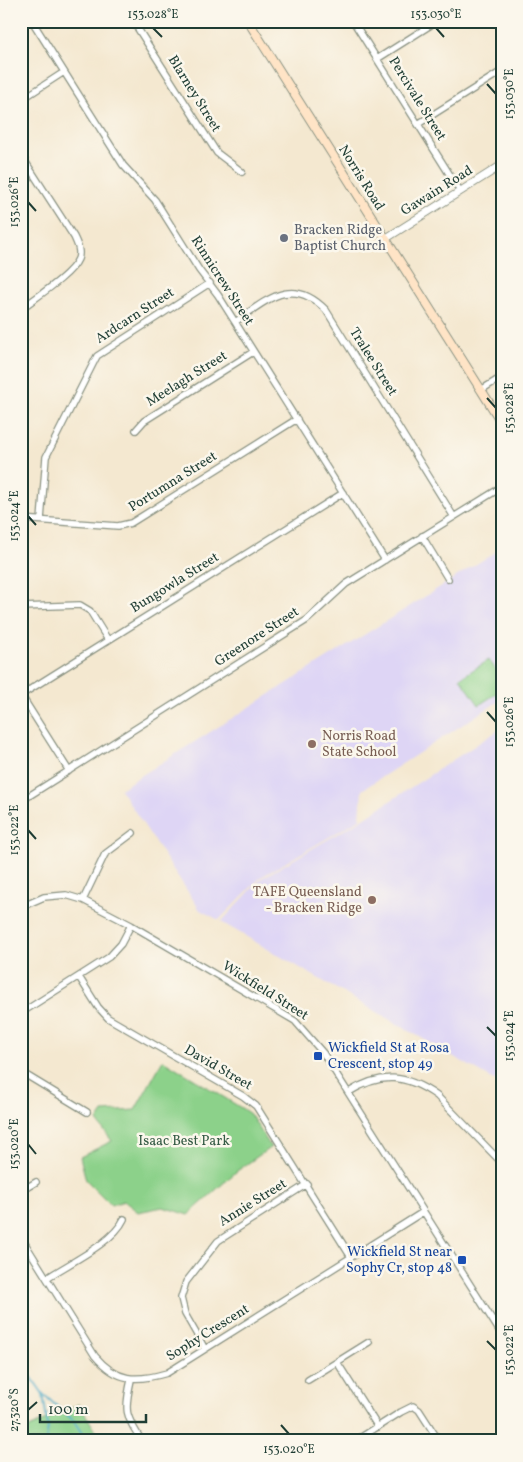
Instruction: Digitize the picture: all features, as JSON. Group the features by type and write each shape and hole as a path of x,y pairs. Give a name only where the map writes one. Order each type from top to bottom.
{"main road":[{"name":"Norris Road","path":"248,21 502,423"}],"street":[{"name":"Rinnicrew Street","path":"32,21 123,165 155,200 210,283 385,560"},
{"name":"Blarney Street","path":"134,21 217,153 242,172"},
{"name":"Percivale Street","path":"353,21 460,191"},
{"path":"377,59 437,21"},
{"path":"418,124 502,71"},
{"path":"21,100 64,72"},
{"path":"21,154 74,236 80,249 78,259 72,268 23,304 21,313"},
{"name":"Gawain Road","path":"385,238 502,165"},
{"name":"Ardcarn Street","path":"41,520 46,457 97,356 210,283"},
{"name":"Tralee Street","path":"235,322 274,296 288,291 303,293 317,300 326,310 454,517"},
{"name":"Meelagh Street","path":"136,430 144,421 253,352"},
{"path":"481,390 502,377"},
{"name":"Portumna Street","path":"21,518 118,526 131,524 297,419"},
{"name":"Greenore Street","path":"21,802 307,620 346,584 502,487"},
{"name":"Bungowla Street","path":"21,695 343,493"},
{"path":"422,536 448,579"},
{"path":"21,607 80,605 90,611 108,640"},
{"path":"21,695 69,771"},
{"path":"83,900 105,854 133,833"},
{"name":"Wickfield Street","path":"21,907 44,897 66,895 83,900 131,925 295,1021 318,1045 349,1092 502,1335"},
{"path":"21,1013 110,957 121,944 131,925"},
{"name":"David Street","path":"79,977 98,1007 108,1018 252,1102 260,1110 351,1257"},
{"path":"21,1072 87,1112"},
{"path":"349,1092 371,1080 380,1078 399,1078 426,1089 437,1096 502,1163"},
{"path":"21,1191 36,1182"},
{"name":"Annie Street","path":"205,1349 185,1314 181,1298 186,1282 218,1241 307,1184"},
{"name":"Sophy Crescent","path":"131,1380 145,1380 167,1373 423,1212"},
{"path":"47,1278 109,1238 120,1228 124,1219"},
{"path":"21,1237 95,1356 105,1367 131,1380 126,1400 128,1420 142,1441"},
{"path":"308,1380 369,1342"},
{"path":"337,1362 378,1426"},
{"path":"356,1441 414,1406 419,1410 439,1441"},
{"path":"208,1441 216,1441"}],"shaded area":[{"name":"Norris Road State School","path":"502,548 502,699 362,790 360,819 261,877 219,920 200,910 120,789"},
{"name":"TAFE Queensland - Bracken Ridge","path":"502,728 502,1082 494,1080 221,922 262,878 361,820"}],"green space":[{"path":"489,660 502,678 502,690 479,705 460,678"},
{"name":"Isaac Best Park","path":"163,1060 250,1114 271,1147 237,1171 188,1215 163,1207 138,1212 124,1201 111,1205 86,1180 80,1157 112,1141 97,1121 103,1112 135,1110"},
{"path":"79,1404 102,1441 21,1441 21,1432"}],"waterway":[{"path":"21,1362 43,1394 48,1428 46,1441"},
{"path":"44,1395 73,1420 87,1441"}],"place":[{"name":"Bracken Ridge Baptist Church","path":"284,238"},
{"name":"Norris Road State School","path":"312,744"},
{"name":"TAFE Queensland - Bracken Ridge","path":"372,900"},
{"name":"Wickfield St at Rosa Crescent, stop 49","path":"318,1056"},
{"name":"Wickfield St near Sophy Cr, stop 48","path":"462,1260"}]}
